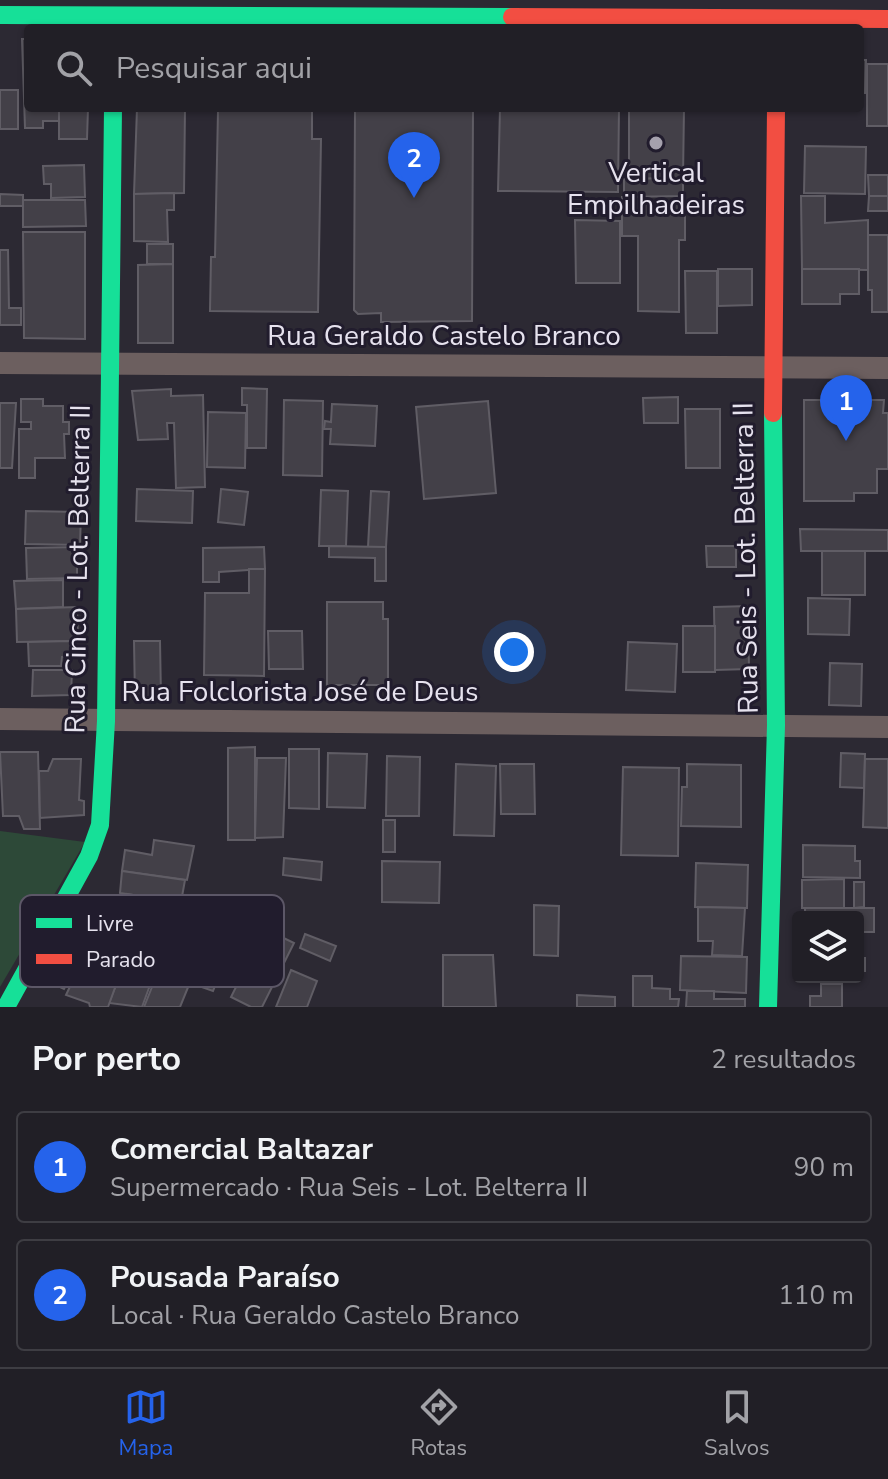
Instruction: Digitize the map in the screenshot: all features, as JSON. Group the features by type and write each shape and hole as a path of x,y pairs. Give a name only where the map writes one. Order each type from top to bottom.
{"street":[{"path":"0,15 776,23 888,19"},
{"name":"Rua Cinco - Lot. Belterra II","path":"69,895 100,825 106,721 113,112"},
{"name":"Rua Seis - Lot. Belterra II","path":"768,1007 776,725 773,367 776,112"},
{"name":"Rua Geraldo Castelo Branco","path":"0,363 888,368"},
{"name":"Rua Folclorista José de Deus","path":"0,719 888,727"},
{"name":"Rua Cinco - Lot. Belterra II","path":"14,1005 23,987"}],"green space":[{"path":"0,831 85,842 54,895 20,895 20,953 0,987"}],"building":[{"path":"22,39 24,39 24,98"},
{"path":"864,60 866,60 865,93"},
{"path":"867,64 888,64 888,126 867,126"},
{"path":"0,90 18,90 18,129 0,129"},
{"path":"24,112 59,112 59,121 43,121 43,128 25,128"},
{"path":"59,112 88,112 87,139 59,139"},
{"path":"137,112 185,112 184,193 134,194"},
{"path":"218,112 312,112 312,139 321,139 318,312 210,311 211,257 215,257"},
{"path":"355,112 473,112 472,321 381,322 381,313 358,314 354,310"},
{"path":"500,112 619,112 618,192 498,191"},
{"name":"Vertical Empilhadeiras","path":"629,112 684,112 683,178 629,179"},
{"path":"805,146 866,147 865,194 804,193"},
{"path":"84,165 85,197 51,198 51,184 44,184 43,166"},
{"path":"868,175 888,175 888,196 869,196"},
{"path":"683,178 683,196 624,197 624,179"},
{"path":"174,193 174,210 167,210 168,242 134,241 134,194"},
{"path":"0,194 23,195 23,206 0,206"},
{"path":"801,196 825,196 825,223 868,220 868,270 802,269"},
{"path":"869,196 888,196 888,211 868,211"},
{"path":"622,197 642,197 641,203 685,202 685,240 679,240 679,312 638,311 638,236 622,236"},
{"path":"23,200 85,200 86,226 23,227"},
{"path":"575,220 620,221 620,283 576,283"},
{"path":"23,232 85,232 85,339 24,338"},
{"path":"868,235 888,235 888,312 872,312 872,290 868,290"},
{"path":"147,244 173,244 173,264 147,264"},
{"path":"0,250 8,250 9,308 21,308 21,325 0,325"},
{"path":"173,264 173,343 138,343 138,265"},
{"path":"718,269 752,269 752,305 718,306"},
{"path":"802,269 859,269 859,294 840,294 840,304 802,304"},
{"path":"685,271 717,271 717,333 686,333"},
{"path":"242,388 267,389 266,448 247,448 247,405 242,405"},
{"path":"171,389 171,396 203,395 205,487 176,488 174,423 167,423 168,439 138,440 132,391"},
{"path":"678,397 678,423 644,423 643,398"},
{"path":"21,399 43,399 43,406 63,406 63,422 69,422 69,434 64,434 65,458 35,458 35,478 19,478 19,429 31,429 31,422 21,422"},
{"path":"284,400 323,401 322,476 283,475"},
{"path":"804,400 884,400 883,413 888,413 888,469 877,469 877,493 854,493 854,501 804,501"},
{"path":"488,401 496,493 424,499 416,407"},
{"path":"0,403 16,403 12,468 0,468"},
{"path":"332,404 377,406 375,446 330,444 331,429 324,429 325,421 331,422"},
{"path":"685,409 720,409 720,468 686,468"},
{"path":"208,412 246,413 245,468 207,467"},
{"path":"137,489 193,491 192,523 136,521"},
{"path":"221,489 248,492 244,525 218,522"},
{"path":"321,490 348,491 346,546 319,546"},
{"path":"371,491 389,492 386,547 368,547"},
{"path":"26,511 81,512 80,545 25,544"},
{"path":"800,529 888,530 888,551 801,551"},
{"path":"329,546 386,547 386,581 375,581 375,558 329,557"},
{"path":"706,546 736,546 736,567 707,567"},
{"path":"77,547 77,578 27,579 26,548"},
{"path":"264,547 265,569 219,572 219,582 203,582 203,548"},
{"path":"822,551 865,551 865,595 822,595"},
{"path":"249,569 265,569 264,676 204,675 205,593 249,593"},
{"path":"63,580 63,607 16,609 14,581"},
{"path":"808,598 850,599 849,635 808,634"},
{"path":"327,602 383,602 383,619 388,619 388,685 327,685"},
{"path":"748,606 749,669 715,670 714,607"},
{"path":"77,607 78,641 17,642 16,609"},
{"path":"683,626 715,626 715,672 683,672"},
{"path":"268,631 302,631 303,669 269,669"},
{"path":"71,641 70,657 62,657 61,666 29,666 28,642"},
{"path":"134,641 160,641 161,698 135,698"},
{"path":"628,642 677,644 675,692 626,690"},
{"path":"830,663 862,664 861,706 829,705"},
{"path":"33,670 72,670 71,695 32,696"},
{"path":"255,747 255,840 228,840 228,748"},
{"path":"289,749 319,749 319,809 289,808"},
{"path":"0,752 38,752 40,829 24,829 19,816 3,816"},
{"path":"328,753 367,754 365,808 327,807"},
{"path":"841,753 865,754 864,788 840,787"},
{"path":"387,756 420,757 419,816 386,816"},
{"path":"257,758 286,758 283,837 255,838"},
{"path":"53,759 81,759 79,800 84,801 84,815 40,818 39,771 48,771"},
{"path":"865,759 888,759 888,828 863,827"},
{"path":"456,764 496,766 494,836 454,835"},
{"path":"500,764 534,764 535,814 501,814"},
{"path":"687,764 741,765 741,827 681,826 682,787 687,787"},
{"path":"623,767 679,768 678,856 621,855"},
{"path":"383,820 395,820 395,852 383,852"},
{"path":"154,840 194,846 187,880 122,871 125,850 152,855"},
{"path":"803,845 855,846 855,861 860,861 860,878 803,877"},
{"path":"284,858 322,862 321,880 283,875"},
{"path":"382,861 440,862 439,903 382,902"},
{"path":"696,863 748,865 747,908 695,907"},
{"path":"122,871 185,880 182,895 120,893"},
{"path":"844,879 844,908 802,908 802,880"},
{"path":"854,882 864,882 864,907 854,908"},
{"path":"534,905 559,906 558,956 534,955"},
{"path":"698,907 745,908 742,956 712,955 713,941 698,941"},
{"path":"805,908 874,908 874,932 864,932 864,911 805,911"},
{"path":"305,934 336,946 330,961 300,948"},
{"path":"284,938 294,943 284,963"},
{"path":"443,955 493,955 496,1007 443,1007"},
{"path":"681,956 747,957 746,993 680,990"},
{"path":"291,970 317,981 307,1007 276,1007"},
{"path":"633,976 652,976 652,988 670,989 670,999 679,999 678,1007 633,1007"},
{"path":"821,984 842,984 842,1007 810,1007 810,996 821,996"},
{"path":"70,987 115,987 108,1007 90,1007 89,1003 66,995"},
{"path":"115,987 149,987 142,1007 109,1003"},
{"path":"152,987 188,987 180,1007 144,1007"},
{"path":"236,987 272,987 262,1007 251,1007 231,997"},
{"path":"687,991 714,991 714,999 745,999 745,1007 686,1007"},
{"path":"577,995 615,997 615,1007 577,1007"}],"traffic: fast":[{"path":"0,15 512,17"},
{"path":"68,895 89,856 100,825 106,721 113,112"},
{"path":"768,1007 776,725 773,413"},
{"path":"6,1007 20,982"}],"traffic: jam":[{"path":"512,17 888,19"},
{"path":"773,413 776,112"}],"place":[{"name":"Vertical Empilhadeiras","path":"656,143"},
{"name":"Pousada Paraíso","path":"414,198"},
{"name":"Comercial Baltazar","path":"846,441"}]}
